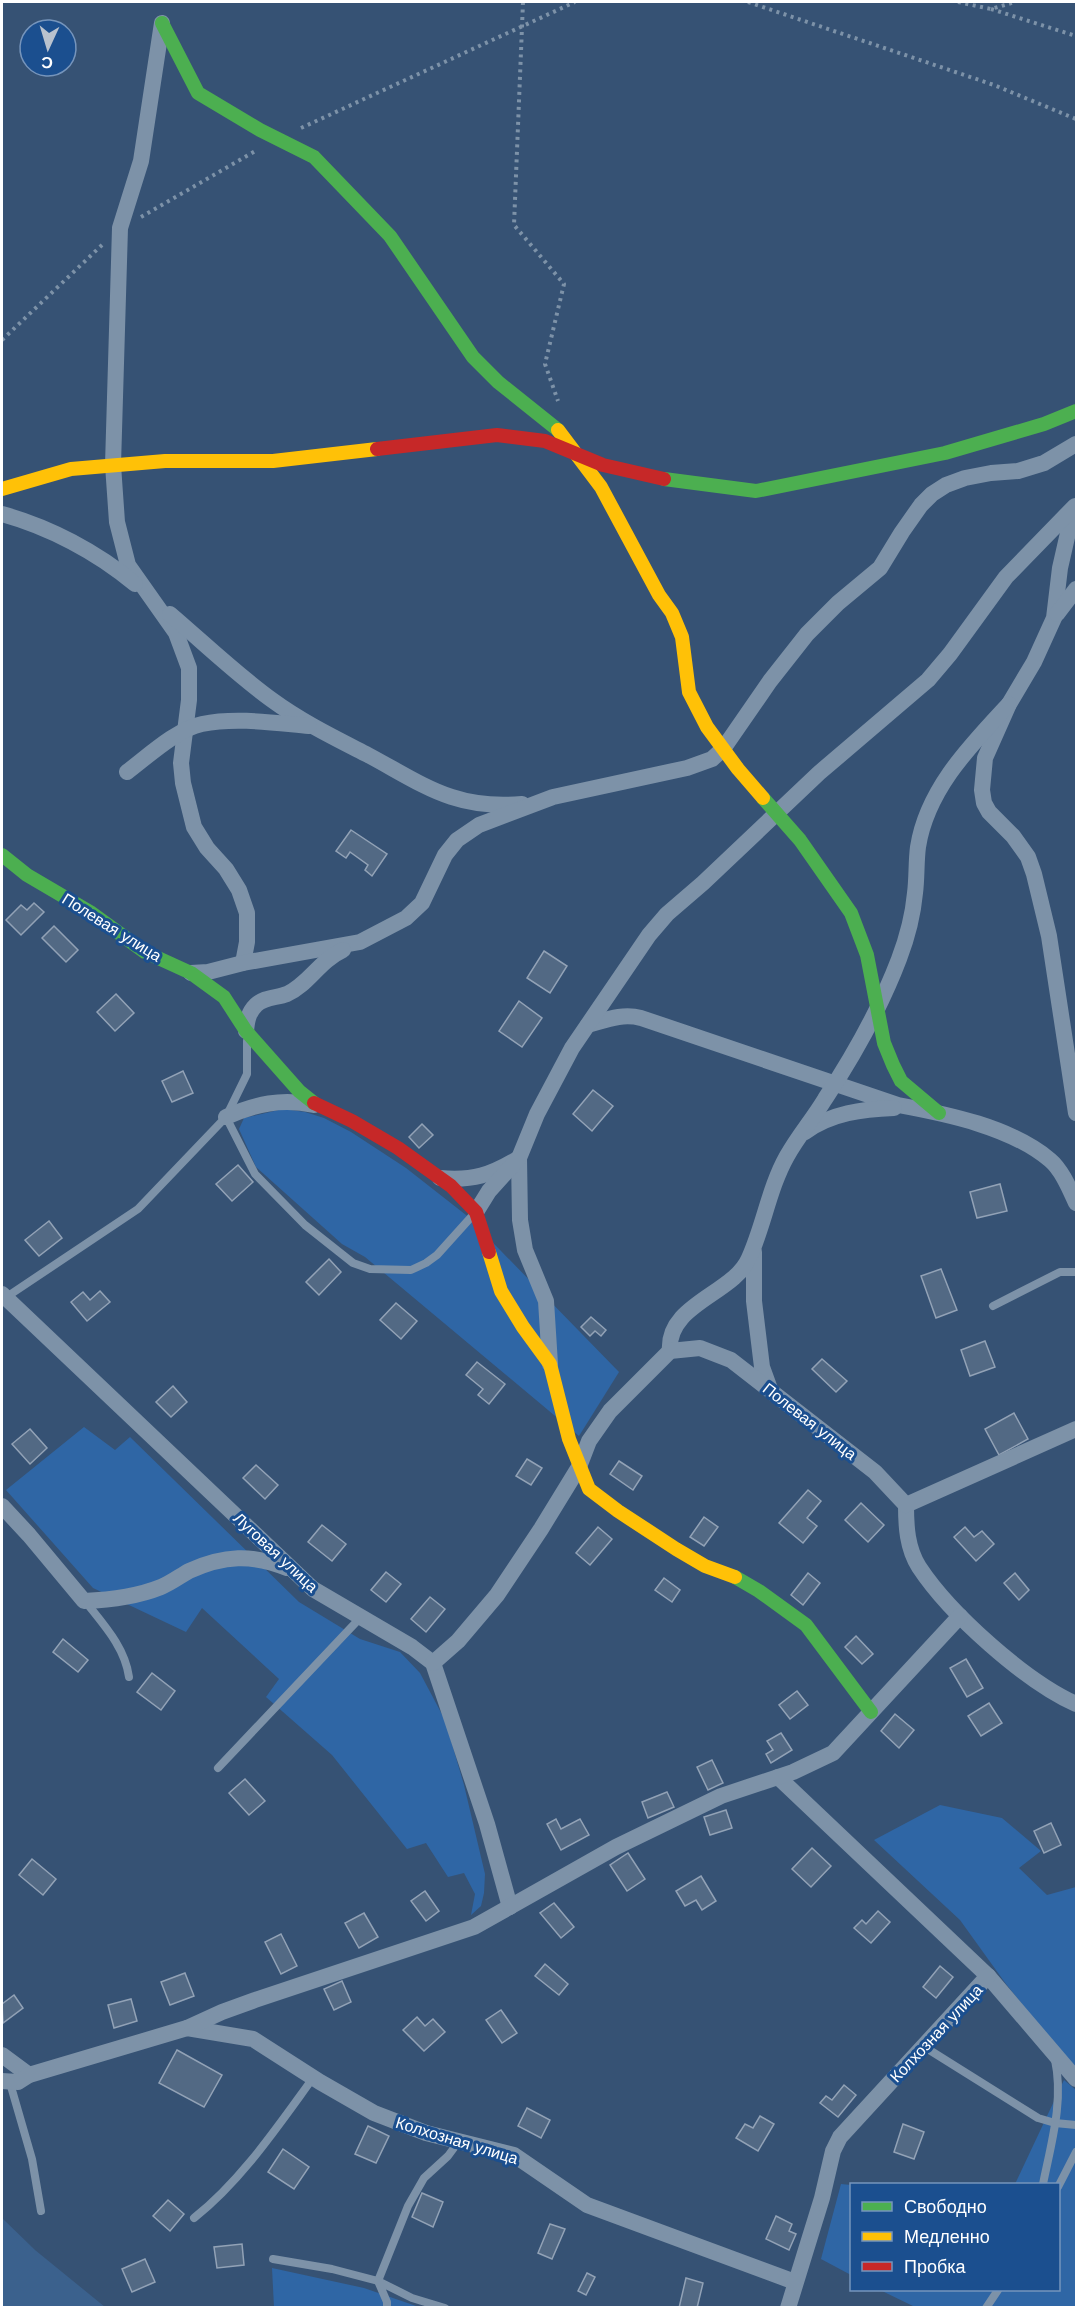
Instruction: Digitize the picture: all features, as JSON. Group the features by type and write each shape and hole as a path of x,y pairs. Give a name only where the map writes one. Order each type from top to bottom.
{"street":[{"path":"162,23 198,93 260,130 314,157 390,236 473,357 498,382 563,434 577,453 601,487 659,595 672,613 682,637 689,692 707,728 800,840 851,913 867,956 884,1043 901,1081 939,1113"},
{"path":"162,23 141,161 120,228 113,465 117,522 128,565 176,633 189,668 189,700 183,732 181,763 187,803 194,827 239,890 247,913 247,942 243,963"},
{"path":"2,489 71,469 165,461 273,461 496,435 545,441 603,465 636,474 688,484 727,486 756,491 945,453 1044,424 1077,411"},
{"path":"246,1031 247,1018 258,1002 286,994 303,983 330,956 406,918 422,903 445,855 457,840 479,825 553,797 687,768 712,759 723,749 770,681 807,634 838,603 880,568 902,532 921,505 932,494 946,485 965,478 991,472 1018,471 1044,463 1077,444"},
{"path":"1054,618 1060,568 1069,523 1076,504"},
{"path":"476,1212 489,1191 519,1158 537,1114 572,1048 649,935 667,914 703,884 776,812 928,680 950,654 1006,577 1076,504"},
{"path":"2,514 67,539 121,572 272,700 311,726 407,778 452,799 509,805 538,802"},
{"path":"1077,589 1054,618 1034,662 1009,704 985,758 982,790 989,812 1013,836 1028,856 1037,882 1049,936 1077,1113"},
{"path":"510,1907 487,1824 433,1663 458,1641 497,1595 541,1529 579,1467 590,1441 610,1411 670,1351 669,1340 677,1323 709,1294 729,1280 748,1261 772,1188 785,1158 860,1045 899,960 907,935 915,894 918,846 939,790 956,764 1009,704"},
{"path":"127,772 157,748 200,724 230,722 311,726"},
{"name":"Полевая улица","path":"2,855 27,875 90,912 145,952 191,973 224,997 246,1031 299,1091 318,1106 398,1148 451,1186 476,1212 501,1291 550,1364 568,1438 590,1489 618,1511 705,1566 734,1577 759,1591 806,1625 872,1712"},
{"path":"191,973 208,972 243,963 360,942"},
{"path":"588,1025 618,1016 630,1015 835,1084 913,1108 1008,1133 1051,1161 1077,1183"},
{"name":"Полевая улица","path":"226,1117 248,1107 266,1104 292,1102 318,1106"},
{"path":"798,1137 819,1124 851,1112 913,1108"},
{"path":"440,1178 458,1180 484,1176 519,1158"},
{"path":"519,1158 520,1220 525,1250 546,1301 550,1364"},
{"path":"1051,1161 1077,1203"},
{"path":"754,1246 754,1301 762,1367 770,1390"},
{"name":"Луговая улица","path":"3,1298 313,1589 412,1647 433,1663"},
{"name":"Полевая улица","path":"670,1351 700,1348 731,1359 875,1472 906,1505"},
{"path":"1077,1429 906,1505 908,1538 918,1566 960,1616 1037,1683 1077,1704"},
{"path":"2,1506 84,1601 108,1600 140,1594 164,1586 206,1564 226,1559 264,1559 294,1571"},
{"name":"Колхозная улица","path":"6,2082 18,2082 29,2075 187,2028 244,2004 474,1927 616,1846 721,1796 793,1772 833,1752 960,1616"},
{"name":"Колхозная улица","path":"778,1777 988,1976 840,2137 833,2151 822,2198 788,2307"},
{"path":"988,1976 1077,2079"},
{"name":"Колхозная улица","path":"187,2028 253,2039 313,2078 374,2113 426,2133 514,2155 587,2205 795,2282"},
{"path":"2,2055 29,2075"}],"lane":[{"path":"3,1298 138,1209 226,1117 247,1074 246,1031"},
{"path":"226,1117 255,1174 305,1225 353,1263 370,1269 411,1270 437,1255 476,1212"},
{"path":"993,1306 1060,1272 1077,1272"},
{"path":"84,1601 116,1642 128,1663 129,1677"},
{"path":"218,1768 361,1617"},
{"path":"923,2046 1038,2118 1055,2123 1077,2125"},
{"path":"1042,2183 1055,2123 1059,2086 1054,2054"},
{"path":"194,2218 213,2204 234,2182 313,2078"},
{"path":"6,2082 32,2159 41,2211"},
{"path":"387,2307 378,2281 408,2206 424,2178 448,2156 459,2141"},
{"path":"1060,2185 1077,2152"},
{"path":"273,2259 378,2281 412,2298 445,2307"},
{"path":"986,2307 997,2291"}],"path":[{"path":"523,2 514,225 564,284 545,364 561,409"},
{"path":"748,2 994,85 1077,119"},
{"path":"958,2 991,9 1077,36"},
{"path":"991,9 1015,2"}],"shaded area":[{"path":"283,1109 324,1118 351,1132 406,1168 466,1215 619,1372 579,1436 365,1257 342,1244 256,1167 239,1129 244,1118"},
{"path":"84,1427 115,1450 130,1437 299,1602 360,1639 400,1652 420,1673 445,1720 464,1785 485,1874 481,1906 471,1915 475,1894 464,1873 448,1877 426,1843 407,1849 332,1755 266,1697 279,1679 202,1608 186,1632 93,1588 6,1490"},
{"path":"940,1805 1002,1818 1041,1851 1019,1868 1047,1895 1076,1887 1076,2068 1006,1984 960,1920 874,1840"},
{"path":"1064,2080 1076,2090 1076,2307 915,2307 882,2291 1060,2291 1060,2183 1015,2183"},
{"path":"841,2184 850,2185 850,2274 821,2259"},
{"path":"2,2218 35,2250 105,2307 2,2307"},
{"path":"272,2268 364,2288 419,2307 274,2307"}],"building":[{"path":"351,830 387,854 372,876 365,870 368,865 350,852 346,858 336,851"},
{"path":"34,903 44,912 21,935 6,920 21,905 27,910"},
{"path":"54,926 78,950 66,962 42,938"},
{"path":"544,951 567,966 550,993 527,978"},
{"path":"116,994 134,1013 115,1031 97,1012"},
{"path":"519,1001 542,1018 522,1047 499,1031"},
{"path":"183,1071 193,1093 172,1102 162,1081"},
{"path":"593,1090 613,1106 592,1131 573,1114"},
{"path":"422,1124 433,1135 419,1148 409,1137"},
{"path":"238,1165 253,1182 232,1201 216,1184"},
{"path":"1000,1184 1007,1211 977,1218 970,1192"},
{"path":"49,1221 62,1238 39,1256 25,1240"},
{"path":"329,1259 341,1272 319,1295 306,1282"},
{"path":"941,1269 957,1310 936,1318 921,1276"},
{"path":"100,1291 110,1302 87,1321 71,1302 83,1292 90,1300"},
{"path":"396,1303 417,1321 401,1339 380,1320"},
{"path":"591,1317 606,1330 601,1336 595,1331 590,1336 581,1327"},
{"path":"985,1341 995,1367 970,1376 961,1350"},
{"path":"822,1359 847,1381 836,1392 812,1369"},
{"path":"477,1362 505,1384 489,1404 478,1395 483,1389 466,1375"},
{"path":"173,1386 187,1402 171,1417 156,1402"},
{"path":"1014,1413 1028,1439 999,1455 985,1429"},
{"path":"30,1429 47,1448 30,1464 12,1444"},
{"path":"527,1459 542,1468 531,1485 516,1476"},
{"path":"619,1461 642,1476 633,1490 610,1474"},
{"path":"256,1465 278,1485 265,1499 243,1478"},
{"path":"808,1490 821,1501 807,1518 817,1526 803,1543 779,1523"},
{"path":"861,1503 884,1525 868,1542 845,1520"},
{"path":"704,1517 718,1527 704,1546 690,1537"},
{"path":"322,1525 346,1544 332,1561 308,1542"},
{"path":"598,1527 612,1539 590,1565 576,1553"},
{"path":"965,1527 974,1537 982,1531 994,1544 976,1561 954,1537"},
{"path":"386,1572 401,1584 386,1602 371,1590"},
{"path":"808,1573 820,1583 803,1605 791,1595"},
{"path":"1015,1573 1029,1590 1019,1600 1004,1583"},
{"path":"664,1578 680,1590 672,1602 655,1590"},
{"path":"430,1597 445,1609 426,1632 411,1619"},
{"path":"856,1636 873,1654 862,1664 845,1647"},
{"path":"63,1639 88,1660 78,1672 53,1652"},
{"path":"966,1659 983,1688 967,1697 950,1668"},
{"path":"152,1673 175,1691 161,1710 137,1692"},
{"path":"797,1691 808,1705 790,1719 779,1705"},
{"path":"989,1703 1002,1723 981,1736 968,1716"},
{"path":"895,1714 914,1730 899,1748 881,1731"},
{"path":"781,1733 792,1750 771,1763 766,1754 773,1750 767,1741"},
{"path":"712,1760 723,1783 708,1790 697,1767"},
{"path":"245,1779 265,1801 249,1815 229,1793"},
{"path":"667,1792 674,1807 648,1818 642,1802"},
{"path":"726,1810 732,1828 710,1835 704,1817"},
{"path":"556,1819 561,1829 580,1819 589,1835 561,1850 547,1824"},
{"path":"1051,1823 1061,1845 1044,1853 1034,1831"},
{"path":"812,1848 831,1866 811,1887 792,1869"},
{"path":"628,1853 645,1879 627,1891 610,1865"},
{"path":"32,1859 56,1879 43,1895 19,1875"},
{"path":"701,1876 716,1901 702,1910 696,1900 685,1906 676,1891"},
{"path":"425,1891 439,1911 426,1921 411,1901"},
{"path":"554,1903 574,1927 561,1938 540,1913"},
{"path":"878,1911 890,1922 871,1943 854,1928 862,1920 866,1924"},
{"path":"364,1913 378,1937 359,1948 345,1923"},
{"path":"281,1934 297,1966 281,1974 265,1942"},
{"path":"545,1964 568,1984 559,1995 535,1976"},
{"path":"940,1966 953,1977 936,1998 923,1987"},
{"path":"185,1973 194,1996 170,2005 161,1982"},
{"path":"342,1981 351,2002 334,2010 324,1989"},
{"path":"14,1995 23,2008 3,2023 2,2004"},
{"path":"131,1999 137,2021 114,2028 108,2005"},
{"path":"501,2010 517,2033 502,2043 486,2020"},
{"path":"417,2017 425,2026 433,2019 445,2032 424,2051 403,2030"},
{"path":"177,2050 222,2075 204,2107 159,2083"},
{"path":"844,2085 856,2095 838,2117 820,2103 826,2096 832,2100"},
{"path":"527,2108 550,2120 541,2138 518,2126"},
{"path":"760,2116 774,2124 758,2151 736,2138 745,2124 753,2128"},
{"path":"903,2124 924,2132 914,2159 894,2152"},
{"path":"368,2126 389,2136 376,2163 355,2154"},
{"path":"283,2149 309,2167 294,2189 268,2172"},
{"path":"422,2193 443,2202 433,2227 412,2217"},
{"path":"168,2200 184,2214 170,2231 153,2216"},
{"path":"776,2216 792,2224 789,2231 796,2234 789,2250 766,2239"},
{"path":"550,2224 565,2229 552,2259 538,2253"},
{"path":"242,2244 244,2265 217,2268 214,2247"},
{"path":"145,2259 155,2282 132,2292 122,2269"},
{"path":"587,2273 595,2277 586,2295 578,2291"},
{"path":"686,2278 703,2283 697,2308 679,2308"}],"traffic: fast":[{"path":"162,23 198,93 260,130 314,157 390,236 473,357 498,382 558,430"},
{"path":"664,479 756,491 945,453 1044,424 1076,411"},
{"path":"763,798 800,840 851,913 867,955 884,1043 893,1065 901,1081 939,1113"},
{"path":"2,855 27,875 90,912 145,952 191,973 224,997 246,1031 299,1091 314,1103"},
{"path":"735,1577 759,1591 806,1625 871,1712"}],"traffic: slow":[{"path":"558,430 601,487 659,595 672,613 682,637 689,692 707,727 763,798"},
{"path":"2,489 71,469 165,461 273,461 377,449"},
{"path":"489,1252 501,1291 550,1364 569,1439 589,1489 676,1549 705,1566 735,1577"}],"traffic: jam":[{"path":"377,449 497,435 545,441 603,465 664,479"},
{"path":"314,1103 352,1121 398,1148 451,1186 476,1212 489,1252"}]}
